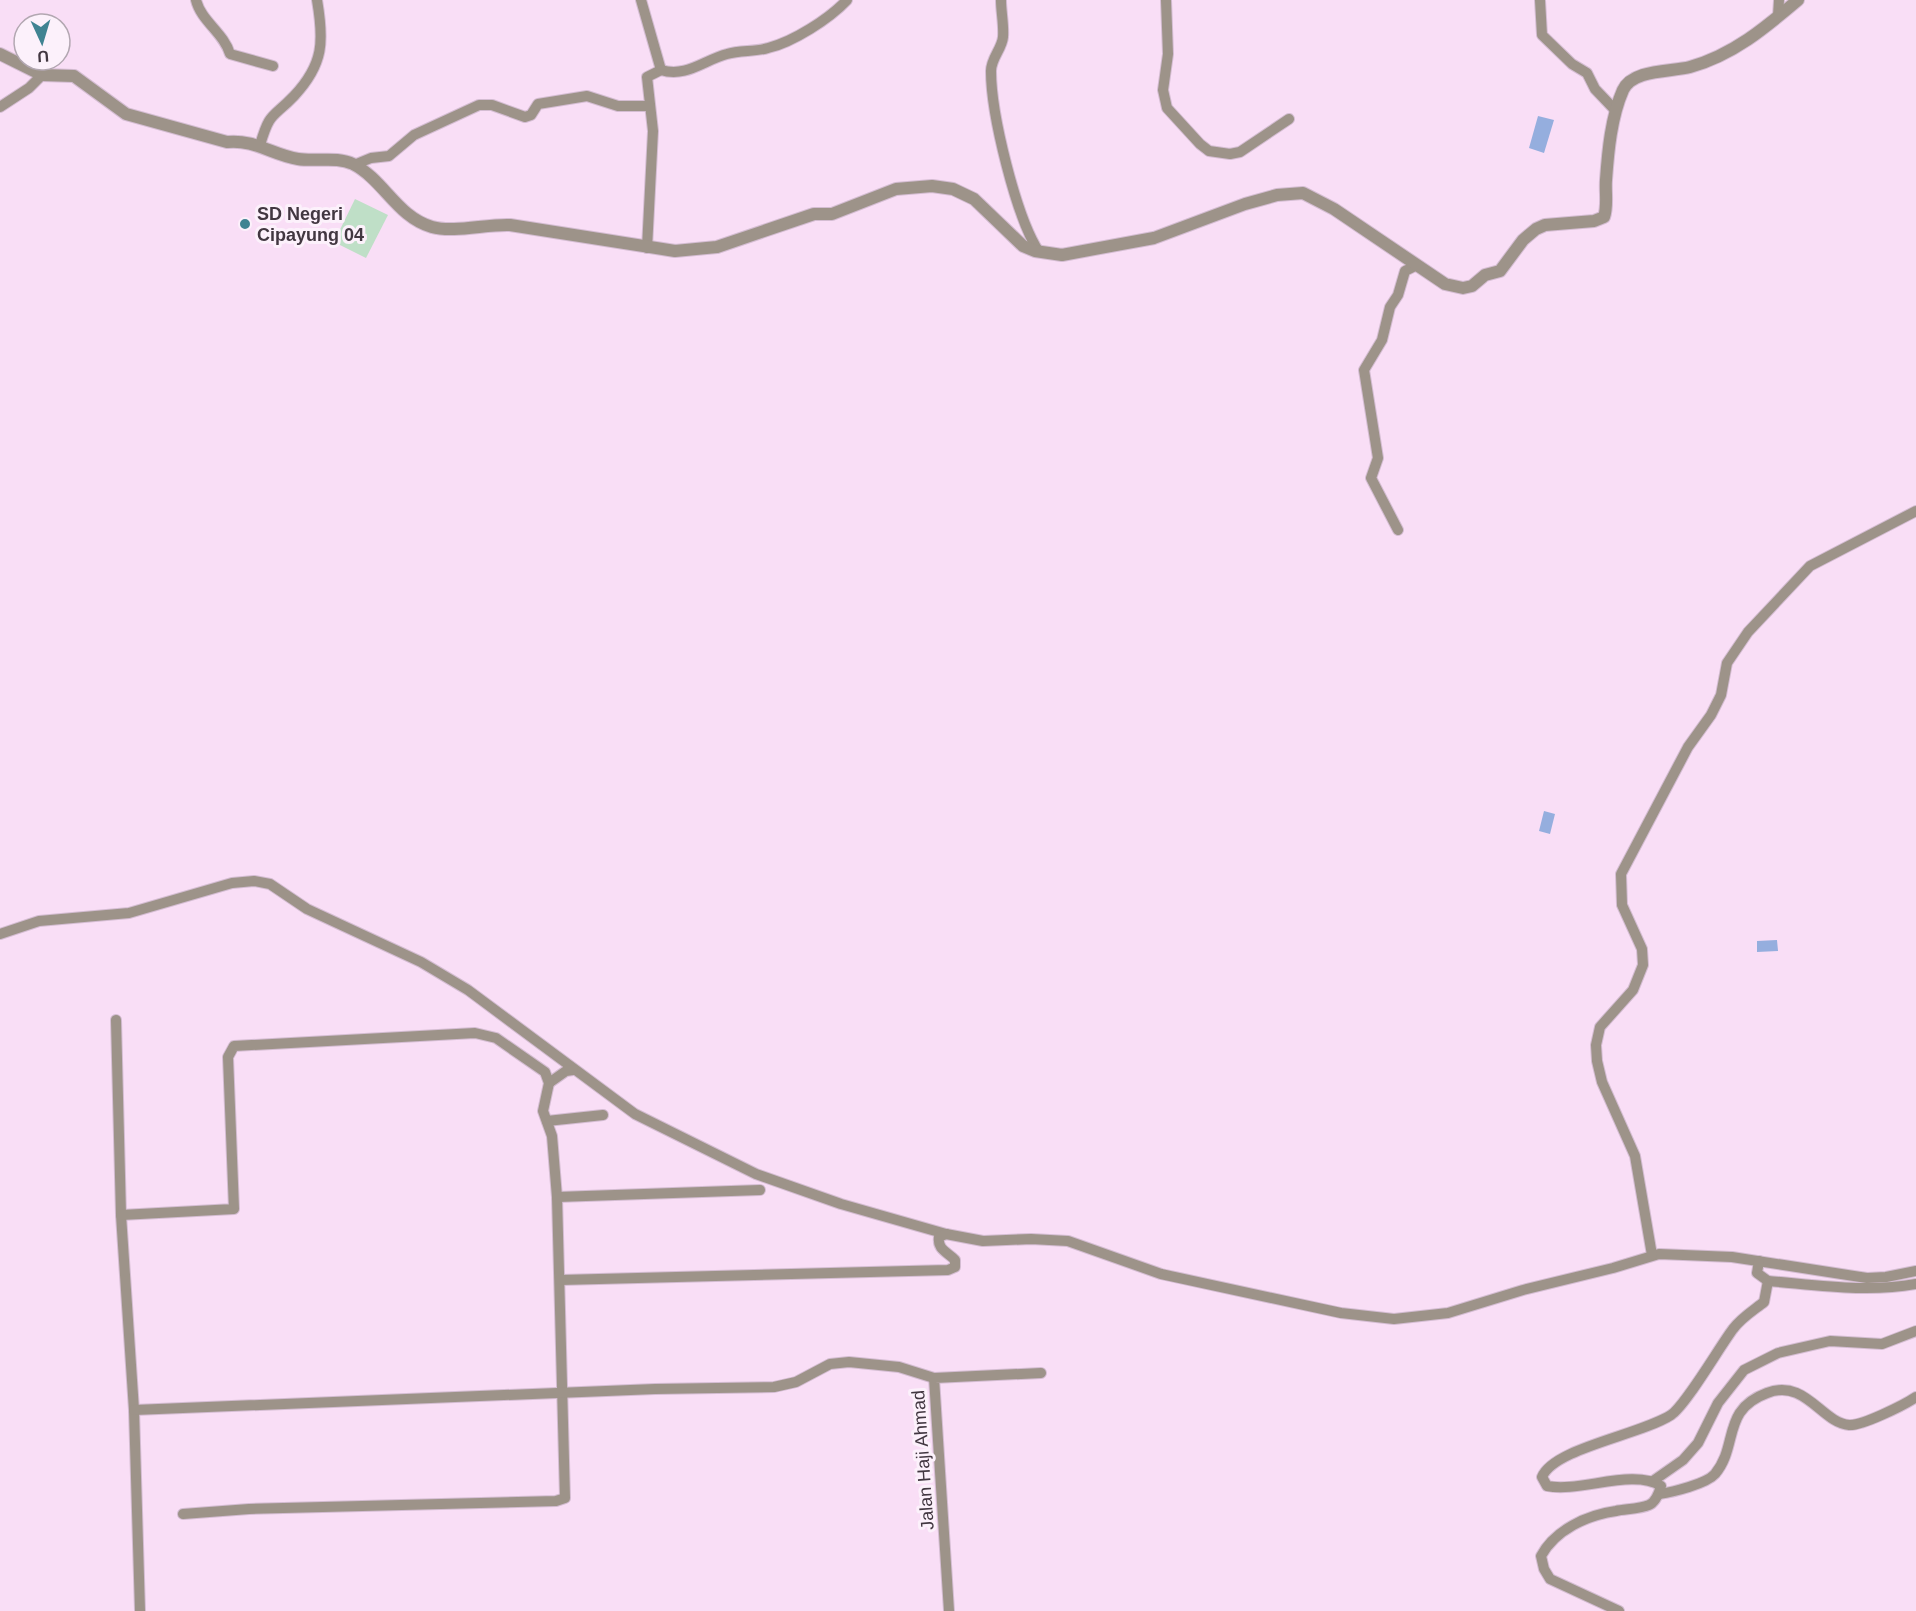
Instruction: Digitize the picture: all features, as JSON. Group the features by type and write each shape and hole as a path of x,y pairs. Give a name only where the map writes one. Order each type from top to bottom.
{"street":[{"path":"196,0 199,10 226,43 230,54 273,66"},
{"path":"260,145 268,119 294,96 309,78 317,63 322,35 316,0"},
{"path":"641,0 661,70"},
{"path":"647,248 653,131 647,76 661,70 671,73 686,71 728,53 772,47 819,24 847,0"},
{"path":"1001,0 1003,36 992,61 993,94 1000,140 1029,236 1039,252"},
{"path":"1166,0 1168,54 1163,90 1167,108 1200,144 1209,151 1230,154 1240,152 1289,119"},
{"path":"1540,0 1542,35 1572,64 1587,73 1595,88 1616,111"},
{"path":"1778,16 1779,0"},
{"path":"0,54 42,75 74,76 117,109 156,123 227,142 239,141 260,145 301,160 340,161 354,165 409,216 432,227 450,229 484,224 510,225 675,251 717,247 814,214 842,210 896,189 922,186 953,189 967,195 985,207 1018,242 1039,252 1056,255 1085,252 1154,238 1245,204 1277,195 1304,193 1334,209 1415,266 1445,284 1463,288 1472,286 1485,275 1500,271 1523,240 1536,229 1561,223 1602,219 1605,214 1606,180 1616,111 1624,88 1630,82 1652,74 1700,64 1724,55 1747,42 1798,0"},
{"path":"0,107 29,88 42,75"},
{"path":"354,165 364,160 389,156 414,135 484,104 500,107 525,117 531,115 538,104 587,96 618,106 649,106"},
{"path":"1398,530 1371,478 1378,458 1364,370 1382,340 1390,307 1398,295 1405,272 1415,266"},
{"path":"1652,1255 1635,1156 1602,1082 1597,1061 1596,1045 1600,1027 1633,990 1643,964 1642,949 1622,905 1621,874 1688,747 1711,715 1721,695 1728,663 1748,632 1810,566 1916,511"},
{"path":"0,934 39,921 129,913 232,883 264,882 277,887 307,909 421,962 468,990 531,1034 573,1070 635,1114 756,1174 841,1204 946,1234 983,1241 1031,1239 1068,1241 1144,1269 1213,1287 1341,1313 1394,1319 1432,1316 1462,1310 1523,1290 1613,1269 1652,1255 1699,1254 1867,1278 1886,1278 1916,1271"},
{"path":"116,1020 121,1215 134,1410 140,1611"},
{"path":"121,1215 234,1209 228,1057 234,1046 482,1033 496,1038 545,1072 549,1083 543,1104 552,1136 560,1280 566,1493 561,1500 183,1514"},
{"path":"549,1083 566,1071 573,1070"},
{"path":"547,1121 603,1115"},
{"path":"556,1197 760,1190"},
{"path":"560,1280 948,1270 955,1267 955,1260 942,1249 938,1241 939,1237 946,1234"},
{"path":"1759,1261 1756,1273 1768,1281 1850,1288 1896,1288 1916,1284"},
{"path":"1619,1611 1550,1579 1544,1569 1541,1556 1548,1543 1570,1526 1608,1512 1650,1505 1659,1494 1661,1486 1653,1481 1618,1481 1559,1488 1547,1485 1542,1477 1546,1467 1563,1456 1647,1428 1674,1413 1735,1326 1764,1302 1768,1281"},
{"path":"1653,1481 1683,1460 1698,1443 1718,1403 1744,1370 1778,1353 1830,1341 1882,1344 1916,1331"},
{"path":"134,1410 774,1387 796,1382 830,1364 849,1362 899,1367 934,1378"},
{"name":"Jalan Haji Ahmad","path":"950,1611 934,1378 1041,1373"},
{"path":"1659,1494 1675,1492 1713,1476 1720,1466 1737,1417 1749,1400 1770,1391 1796,1392 1838,1422 1850,1425 1899,1408 1916,1397"}],"green space":[{"path":"355,199 388,215 366,258 334,242"}],"water":[{"path":"1538,116 1554,120 1544,153 1529,148"},
{"path":"1544,811 1555,814 1550,834 1539,831"},
{"path":"1777,940 1778,951 1757,952 1757,941"}],"place":[{"name":"SD Negeri Cipayung 04","path":"245,224"}]}
